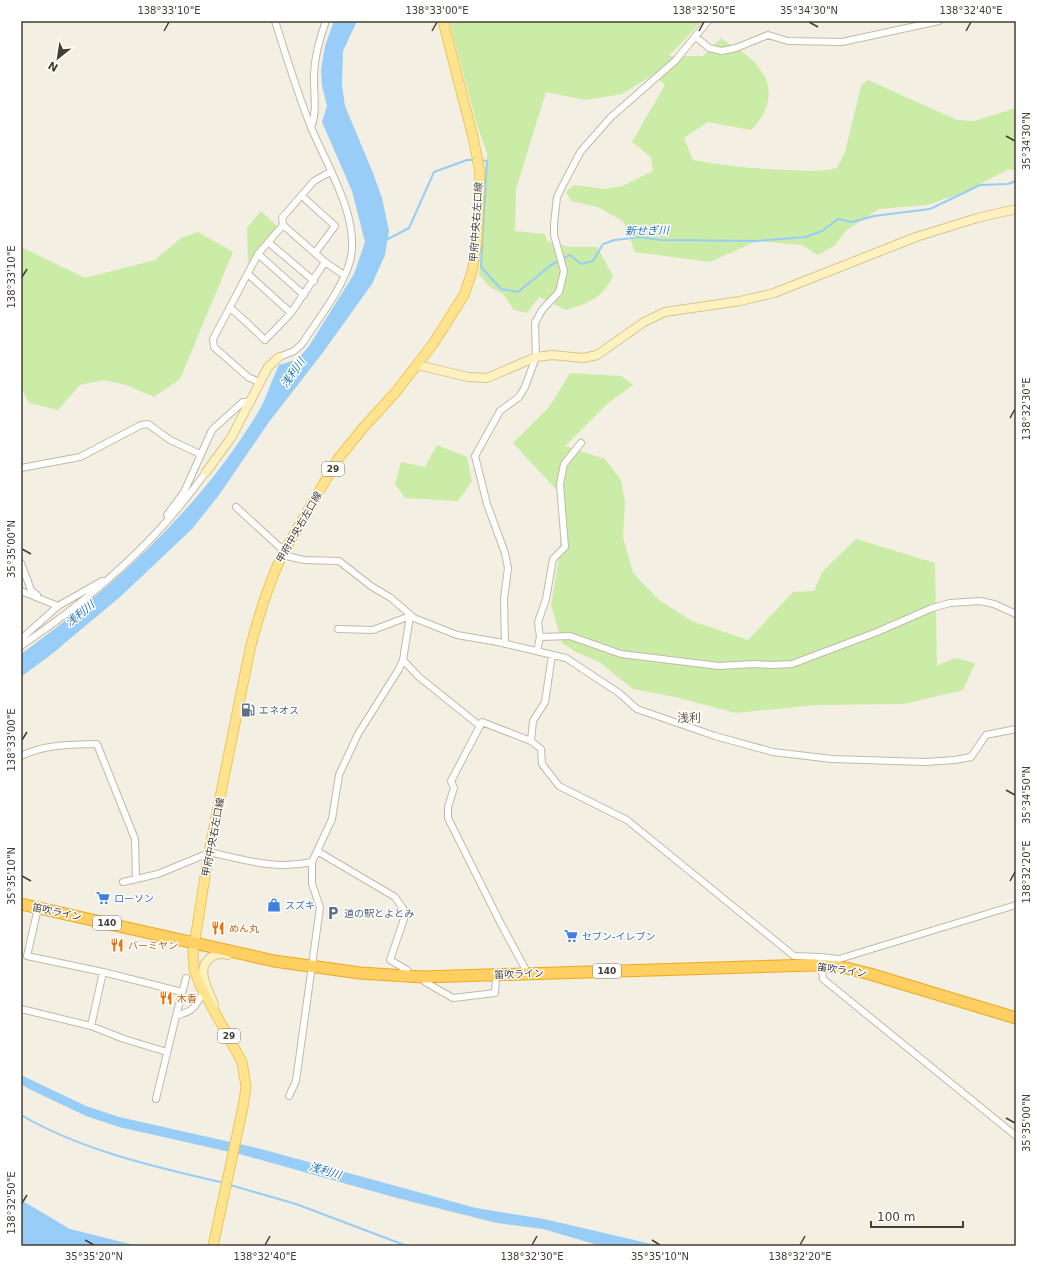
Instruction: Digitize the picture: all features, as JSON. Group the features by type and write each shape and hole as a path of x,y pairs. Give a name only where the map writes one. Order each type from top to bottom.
{"highway":[{"name":"笛吹ライン","path":"21,904 274,961 311,967 407,976 423,977 528,974 821,961 870,974 1016,1018"}],"main road":[{"name":"甲府中央右左口線","path":"213,1246 245,1097 244,1070 238,1053 204,992 194,969 194,942 209,853 250,649 258,619 283,553 338,460 433,344 464,295 472,272 477,241 480,172 473,137 443,21"}],"street":[{"path":"21,646 68,614 111,577 170,518 231,438 268,367 279,357 294,350 302,344 344,275 351,256 351,227 341,196 311,128 275,21"},
{"path":"311,128 316,117 314,99 314,71 318,47 326,21"},
{"path":"505,644 504,599 508,568 505,553 490,515 475,456 500,411 519,396 525,387 536,358 535,323 542,310 560,292 564,271 554,231 554,209 560,191 581,151 610,117 675,61 694,36 708,21"},
{"path":"694,36 709,48 722,51 736,48 768,35 788,41 842,42 939,21"},
{"path":"330,172 314,181 282,218 283,225 325,262 344,275"},
{"path":"302,196 335,226 315,253"},
{"path":"417,365 468,377 487,378 536,358 552,355 583,358 597,355 644,322 665,312 740,301 774,293 916,237 977,218 1016,209"},
{"path":"261,383 248,377 214,347 213,339 258,254 283,225"},
{"path":"268,242 314,281"},
{"path":"258,254 304,295"},
{"path":"230,308 240,315 246,324 264,340 291,313 314,281 325,262"},
{"path":"248,274 291,313"},
{"path":"170,518 167,515 184,492 212,430 243,402 251,402"},
{"path":"21,468 80,457 141,425 148,424 170,440 200,454"},
{"path":"537,651 540,637 538,622 546,599 553,559 565,547 560,484 564,464 581,443"},
{"path":"236,507 283,553 304,560 340,561 371,586 390,598 410,616 457,635 566,658 620,693 637,709 715,736 773,752 832,760 897,762 955,760 971,757 986,735 1016,729"},
{"path":"21,563 31,590 39,597"},
{"path":"21,639 58,606 86,589 111,577"},
{"path":"21,591 39,597 58,606"},
{"path":"540,637 570,636 621,654 719,666 753,664 773,665 792,664 878,632 932,608 950,603 961,601 987,602 1016,614"},
{"path":"338,629 373,630 410,616"},
{"path":"289,1096 296,1080 320,907 312,884 312,862 332,819 339,775 345,759 358,734 403,660 410,616"},
{"path":"531,741 533,721 545,702 552,655"},
{"path":"403,660 408,667 480,726"},
{"path":"528,974 448,818 448,807 454,788 452,782 482,722 531,741 541,749 542,764 559,786 627,820 794,956 821,961 839,959 1016,906"},
{"path":"21,756 36,750 50,747 97,744 135,839 136,879"},
{"path":"317,851 395,897 406,913 390,960 407,970 407,976"},
{"path":"123,882 158,874 209,853 266,864 292,866 312,862"},
{"path":"38,908 27,956 104,972 182,992"},
{"path":"217,1015 204,978 204,966 209,958 217,954 223,954 242,959 274,961"},
{"path":"821,961 823,979 1016,1136"},
{"path":"91,1026 104,972"},
{"path":"423,977 425,982 453,998 495,993 496,975"},
{"path":"156,1099 186,978"},
{"path":"176,1016 188,1012 197,1006 204,992"},
{"path":"21,1009 91,1026 124,1039 167,1052"}],"green space":[{"path":"449,21 702,21 669,56 703,56 721,38 754,62 766,79 769,96 763,113 751,130 708,122 684,138 693,160 729,166 776,170 813,171 837,168 845,152 861,86 868,80 957,120 974,121 1016,108 1016,171 1009,169 965,192 927,205 879,209 847,230 834,246 818,255 802,245 757,241 710,262 635,252 624,222 598,207 571,201 566,192 574,185 604,189 623,186 653,171 651,157 632,142 665,85 653,75 622,94 585,100 546,92 516,189 515,231 545,234 547,241 569,247 597,247 613,276 609,284 594,299 566,310 539,297 527,313 514,310 503,294 490,287 479,275 487,153 477,125"},
{"path":"261,211 278,227 250,263 248,262 247,228"},
{"path":"198,232 233,252 180,379 154,397 126,385 104,380 80,385 58,410 29,403 21,388 21,247 85,278 155,260 181,238"},
{"path":"570,373 621,376 633,385 607,404 565,446 605,459 621,480 625,502 623,537 633,573 659,600 692,621 748,640 793,592 814,591 823,571 856,539 935,563 937,666 955,658 975,663 963,690 904,704 816,705 736,713 675,697 633,689 599,662 578,653 562,643 551,605 559,557 564,498 513,443 550,406"},
{"path":"437,445 467,457 472,481 458,501 405,498 395,484 401,462 425,467"}],"water":[{"name":"浅利川","path":"334,21 357,21 343,51 342,85 345,106 382,198 389,231 385,255 372,284 321,355 269,422 219,495 192,529 120,597 53,653 21,677 21,654 55,629 120,575 151,546 208,483 234,449 257,414 279,365 298,359 309,346 354,274 365,242 352,191 322,122 327,106 322,86 321,70 325,46"},
{"name":"浅利川","path":"21,1075 86,1106 119,1117 261,1149 476,1208 544,1219 660,1246 601,1246 543,1229 497,1223 397,1198 243,1155 119,1127 86,1116 27,1088 21,1084"},
{"path":"21,1200 70,1229 138,1246 21,1246"}],"waterway":[{"name":"新せぎ川","path":"386,240 409,228 434,172 467,160 474,160"},
{"name":"新せぎ川","path":"481,160 487,161 481,267 501,289 518,292 551,265 570,255 581,264 593,261 603,244 615,240 640,237 661,240 757,241 805,237 822,231 838,219 852,222 874,216 930,209 980,185 1008,184 1016,181"},
{"path":"21,1115 69,1139 94,1148 146,1164 224,1183"},
{"path":"230,1185 296,1204 407,1246"}],"place":[{"name":"エネオス","path":"248,710"},
{"name":"ローソン","path":"103,898"},
{"name":"スズキ","path":"274,905"},
{"name":"道の駅とよとみ","path":"333,913"},
{"name":"めん丸","path":"218,928"},
{"name":"セブン-イレブン","path":"571,936"},
{"name":"バーミヤン","path":"117,945"},
{"name":"木香","path":"166,998"}],"district":[{"name":"浅利","path":"689,718"}]}
